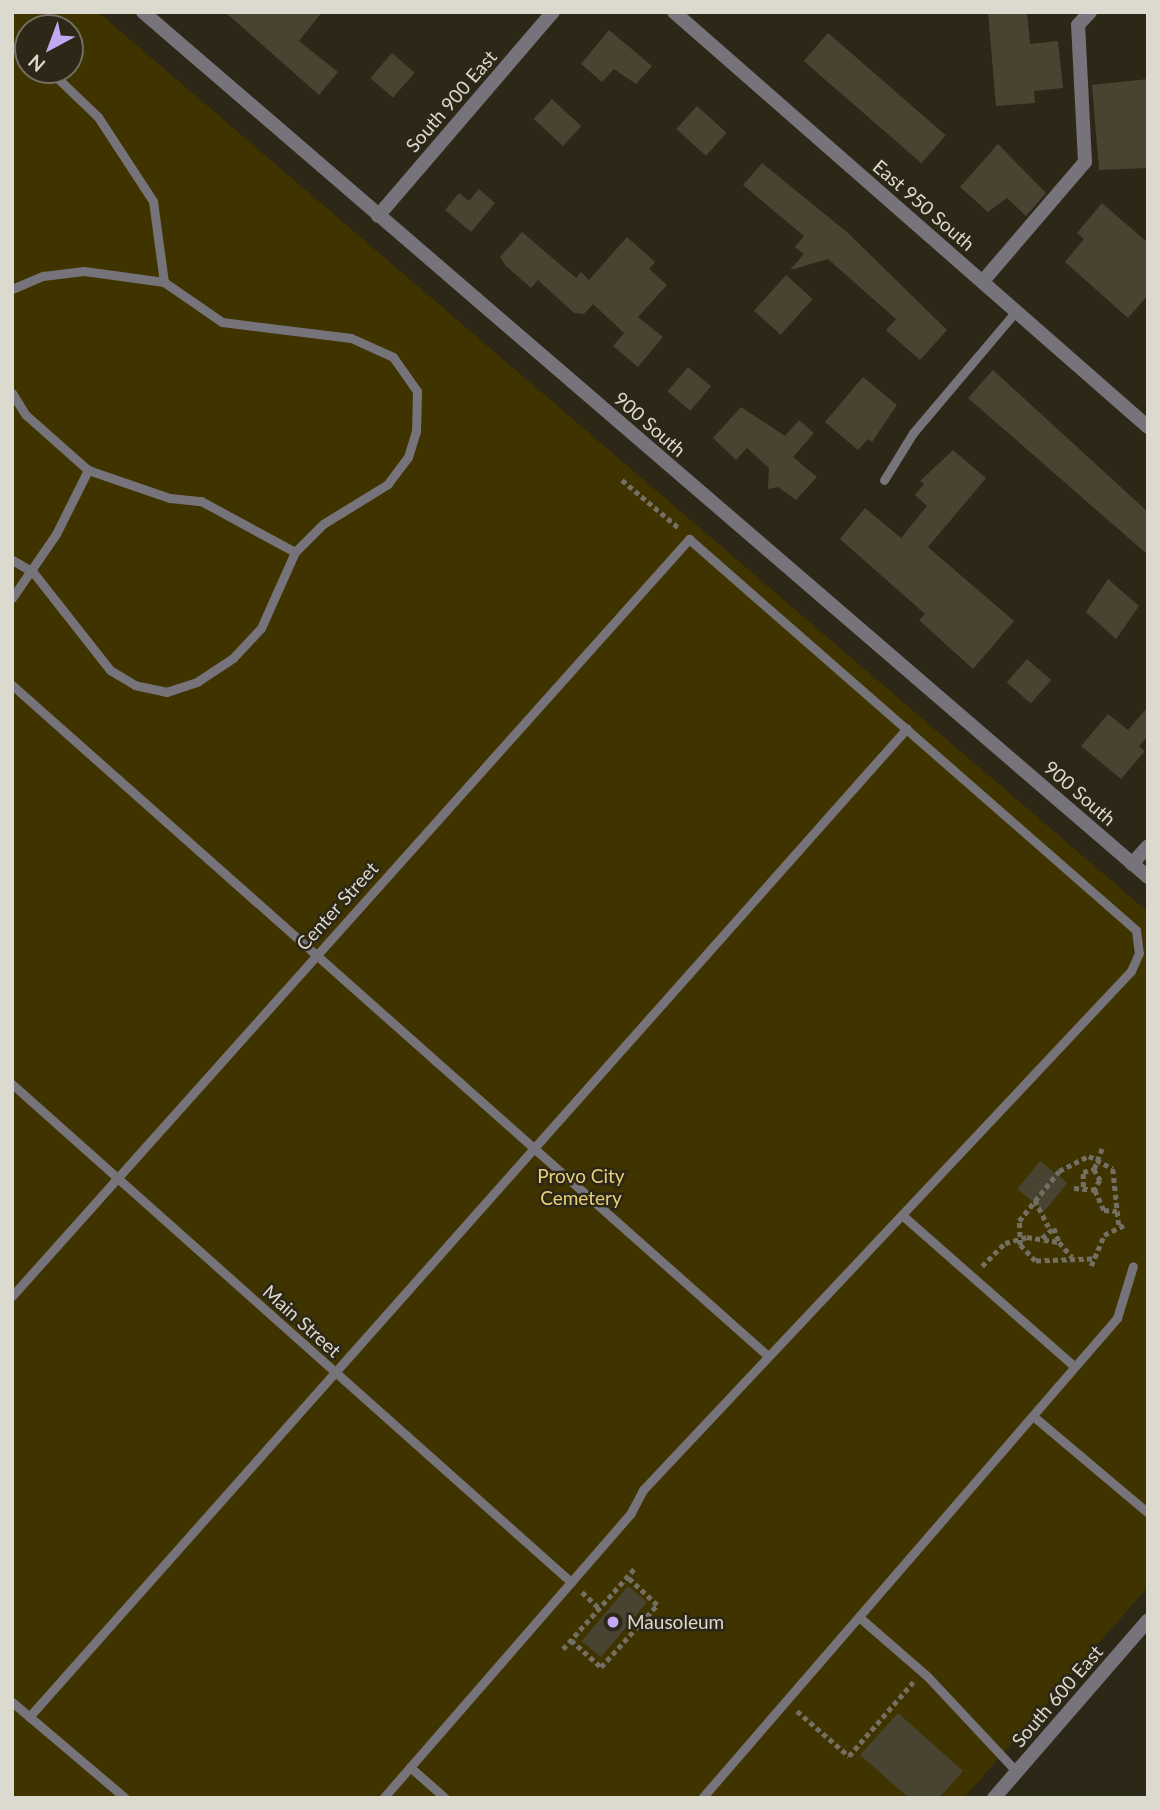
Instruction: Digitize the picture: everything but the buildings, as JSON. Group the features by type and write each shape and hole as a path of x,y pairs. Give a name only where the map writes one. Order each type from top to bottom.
{"street":[{"name":"900 South","path":"143,12 1148,877"},
{"name":"South 900 East","path":"378,216 553,12"},
{"name":"East 950 South","path":"674,12 1148,427"},
{"path":"983,281 1085,162 1079,25 1090,12"},
{"path":"1132,864 1148,846"},
{"name":"South 600 East","path":"995,1798 1148,1620"}],"lane":[{"path":"64,84 98,117 153,201 164,282"},
{"path":"12,289 43,276 84,271 164,282 222,322 351,338 409,371 416,391 416,431 408,457 388,485 323,524 295,552 261,628 224,664 166,692 110,670 33,572 12,560"},
{"path":"884,480 913,433 1016,311"},
{"path":"12,393 26,415 89,470 170,498 201,501 295,552"},
{"path":"12,598 33,572 89,470"},
{"path":"383,1798 571,1582 643,1490 767,1355 1132,971 1139,940 1123,916 689,539"},
{"name":"Center Street","path":"12,1296 689,539"},
{"path":"12,685 767,1355"},
{"path":"29,1717 336,1376 907,728"},
{"name":"Main Street","path":"12,1084 118,1176 336,1376 571,1582"},
{"path":"902,1215 1074,1366"},
{"path":"702,1798 1117,1318 1133,1266"},
{"path":"1033,1416 1148,1513"},
{"path":"859,1616 922,1671 1017,1772"},
{"path":"12,1702 125,1798"},
{"path":"410,1767 445,1798"}],"path":[{"path":"622,480 689,539"},
{"path":"1095,1190 1100,1180 1094,1169 1102,1148"},
{"path":"1092,1259 1072,1257 1035,1261 1018,1239 1019,1221 1035,1200 1077,1157 1098,1157 1117,1179 1119,1226"},
{"path":"1083,1187 1083,1172 1094,1169"},
{"path":"1074,1188 1095,1190"},
{"path":"1095,1190 1104,1210 1117,1211"},
{"path":"1035,1200 1048,1227 1058,1232 1059,1242 1072,1257"},
{"path":"1091,1266 1104,1235 1127,1224"},
{"path":"1042,1238 1048,1227"},
{"path":"972,1278 998,1248 1018,1239 1042,1238 1059,1242"},
{"path":"563,1649 635,1568"},
{"path":"571,1640 601,1667 657,1605 627,1577"},
{"path":"571,1582 599,1608"},
{"path":"785,1702 849,1756 922,1671"}],"green space":[{"name":"Provo City Cemetery","path":"12,12 98,12 1148,912 1148,1587 964,1798 12,1798"}],"place":[{"name":"Mausoleum","path":"613,1622"}]}
